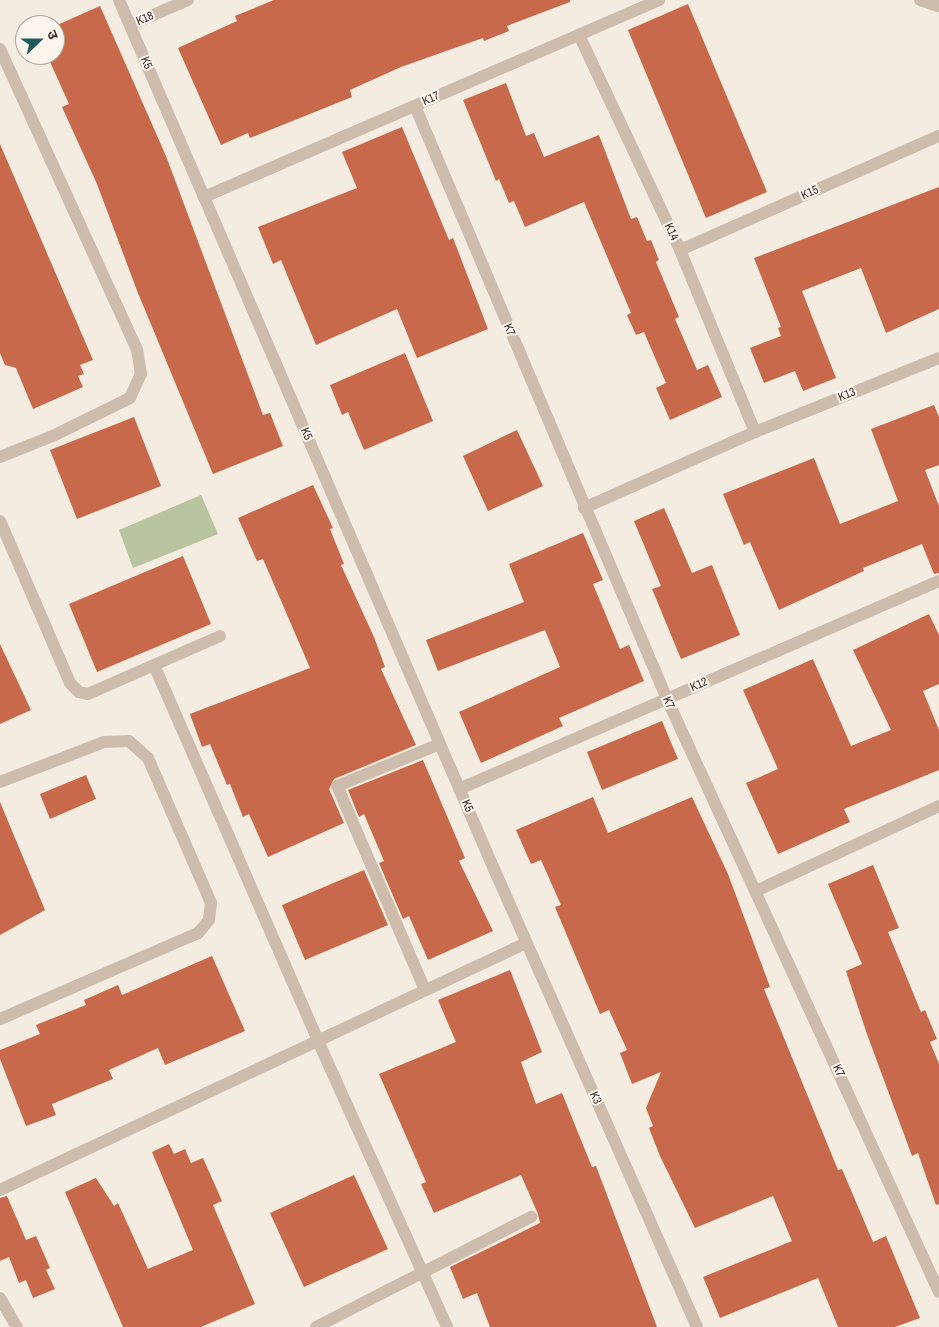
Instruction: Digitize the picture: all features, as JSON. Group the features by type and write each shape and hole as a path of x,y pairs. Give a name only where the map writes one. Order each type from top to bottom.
{"street":[{"name":"K5","path":"119,0 494,869"},
{"name":"K18","path":"130,25 188,0"},
{"name":"K17","path":"204,196 659,0"},
{"path":"920,0 939,6"},
{"name":"K14","path":"579,35 680,250 755,432"},
{"path":"0,49 137,349 141,374 130,398 55,435 0,457"},
{"name":"K7","path":"415,106 584,508 667,699 939,1292"},
{"name":"K15","path":"680,250 939,136"},
{"name":"K13","path":"584,508 755,432 939,358"},
{"path":"0,521 70,683 78,692 88,694 220,636"},
{"name":"K12","path":"459,789 939,581"},
{"path":"154,665 318,1041 448,1327"},
{"path":"0,782 104,742 129,741 148,758 211,903 209,920 198,932 0,1019"},
{"path":"425,990 337,786 440,744"},
{"path":"756,891 939,806"},
{"name":"K3","path":"494,869 697,1327"},
{"path":"0,1190 526,943"},
{"path":"316,1327 531,1217"},
{"path":"0,1298 17,1327"}],"green space":[{"path":"201,495 218,534 133,568 119,530"}],"building":[{"path":"274,0 570,0 570,2 507,26 509,31 484,41 483,38 401,67 350,90 352,97 250,138 248,133 221,145 178,48 237,21 235,16"},
{"path":"688,4 767,192 706,218 628,30"},
{"path":"100,6 166,156 263,415 270,413 283,446 213,474 138,293 97,184 62,107 69,104 51,65 65,65 65,22"},
{"path":"506,83 526,136 534,133 544,157 599,135 631,219 637,217 647,241 651,240 659,260 656,262 679,317 675,319 697,370 708,365 722,397 670,420 656,388 666,383 644,332 636,335 627,315 631,313 584,202 525,227 514,201 509,203 499,179 496,181 463,100"},
{"path":"402,127 449,240 453,238 488,329 417,358 397,309 316,345 281,260 273,264 258,227 357,188 342,152"},
{"path":"0,144 93,360 80,365 84,374 78,376 83,387 33,409 16,368 5,365 0,353"},
{"path":"939,187 939,309 886,333 861,268 802,291 836,378 803,391 795,371 764,383 750,348 781,336 778,328 781,327 754,258"},
{"path":"405,353 433,421 364,450 348,412 342,415 330,385"},
{"path":"934,405 939,417 939,465 925,470 939,506 939,573 934,574 922,544 863,568 864,571 779,610 750,542 744,545 723,494 814,458 840,524 898,501 871,429"},
{"path":"134,417 161,486 77,519 50,450"},
{"path":"517,430 543,486 488,511 463,456"},
{"path":"313,485 333,528 330,529 344,564 341,565 374,637 385,667 381,669 416,745 334,779 329,789 344,823 268,857 249,814 243,817 230,784 227,785 210,744 202,747 190,714 310,668 263,559 257,561 238,518"},
{"path":"664,508 692,573 712,565 740,635 681,659 652,589 661,586 634,521"},
{"path":"583,533 603,580 593,584 620,649 629,645 644,681 559,718 563,726 481,763 459,712 560,667 545,630 438,671 426,640 524,602 509,564"},
{"path":"183,556 211,624 97,672 69,604"},
{"path":"929,614 939,635 939,684 923,691 939,730 939,770 844,809 850,822 778,854 746,783 778,769 743,690 813,659 851,746 891,730 853,650"},
{"path":"0,644 31,710 0,724"},
{"path":"662,721 678,759 602,790 587,752"},
{"path":"423,760 465,858 459,861 493,931 428,960 409,916 403,919 379,863 384,861 364,814 359,817 348,790"},
{"path":"86,775 96,799 50,819 40,794"},
{"path":"593,797 608,833 692,797 728,874 770,987 764,989 838,1170 842,1169 873,1242 886,1236 920,1318 895,1327 838,1327 818,1278 720,1318 703,1277 792,1241 773,1196 695,1228 660,1156 649,1128 653,1126 646,1108 661,1072 632,1084 620,1053 627,1050 609,1010 600,1014 555,907 561,905 541,860 531,864 516,830"},
{"path":"0,802 45,910 0,935"},
{"path":"873,865 899,928 888,932 921,1012 925,1010 937,1039 930,1042 939,1064 939,1204 936,1205 918,1153 912,1156 867,1034 846,971 862,964 828,884"},
{"path":"364,870 388,925 305,960 282,905"},
{"path":"212,956 245,1031 165,1065 158,1048 109,1070 113,1079 52,1104 56,1115 26,1126 0,1059 0,1050 40,1034 36,1025 86,1005 84,1000 118,985 122,995"},
{"path":"510,970 542,1052 521,1062 536,1104 562,1093 592,1167 596,1166 657,1327 490,1327 477,1293 463,1299 450,1267 540,1223 538,1214 521,1175 434,1213 421,1184 426,1182 379,1074 456,1042 438,1000"},
{"path":"169,1144 174,1154 185,1149 191,1163 203,1158 222,1201 213,1205 255,1304 201,1327 123,1327 65,1192 96,1178 114,1206 118,1203 148,1269 193,1250 152,1152"},
{"path":"354,1175 388,1249 304,1287 270,1213"},
{"path":"7,1196 26,1240 36,1236 50,1268 46,1270 55,1289 33,1298 26,1280 19,1283 9,1257 0,1261 0,1198"}]}
